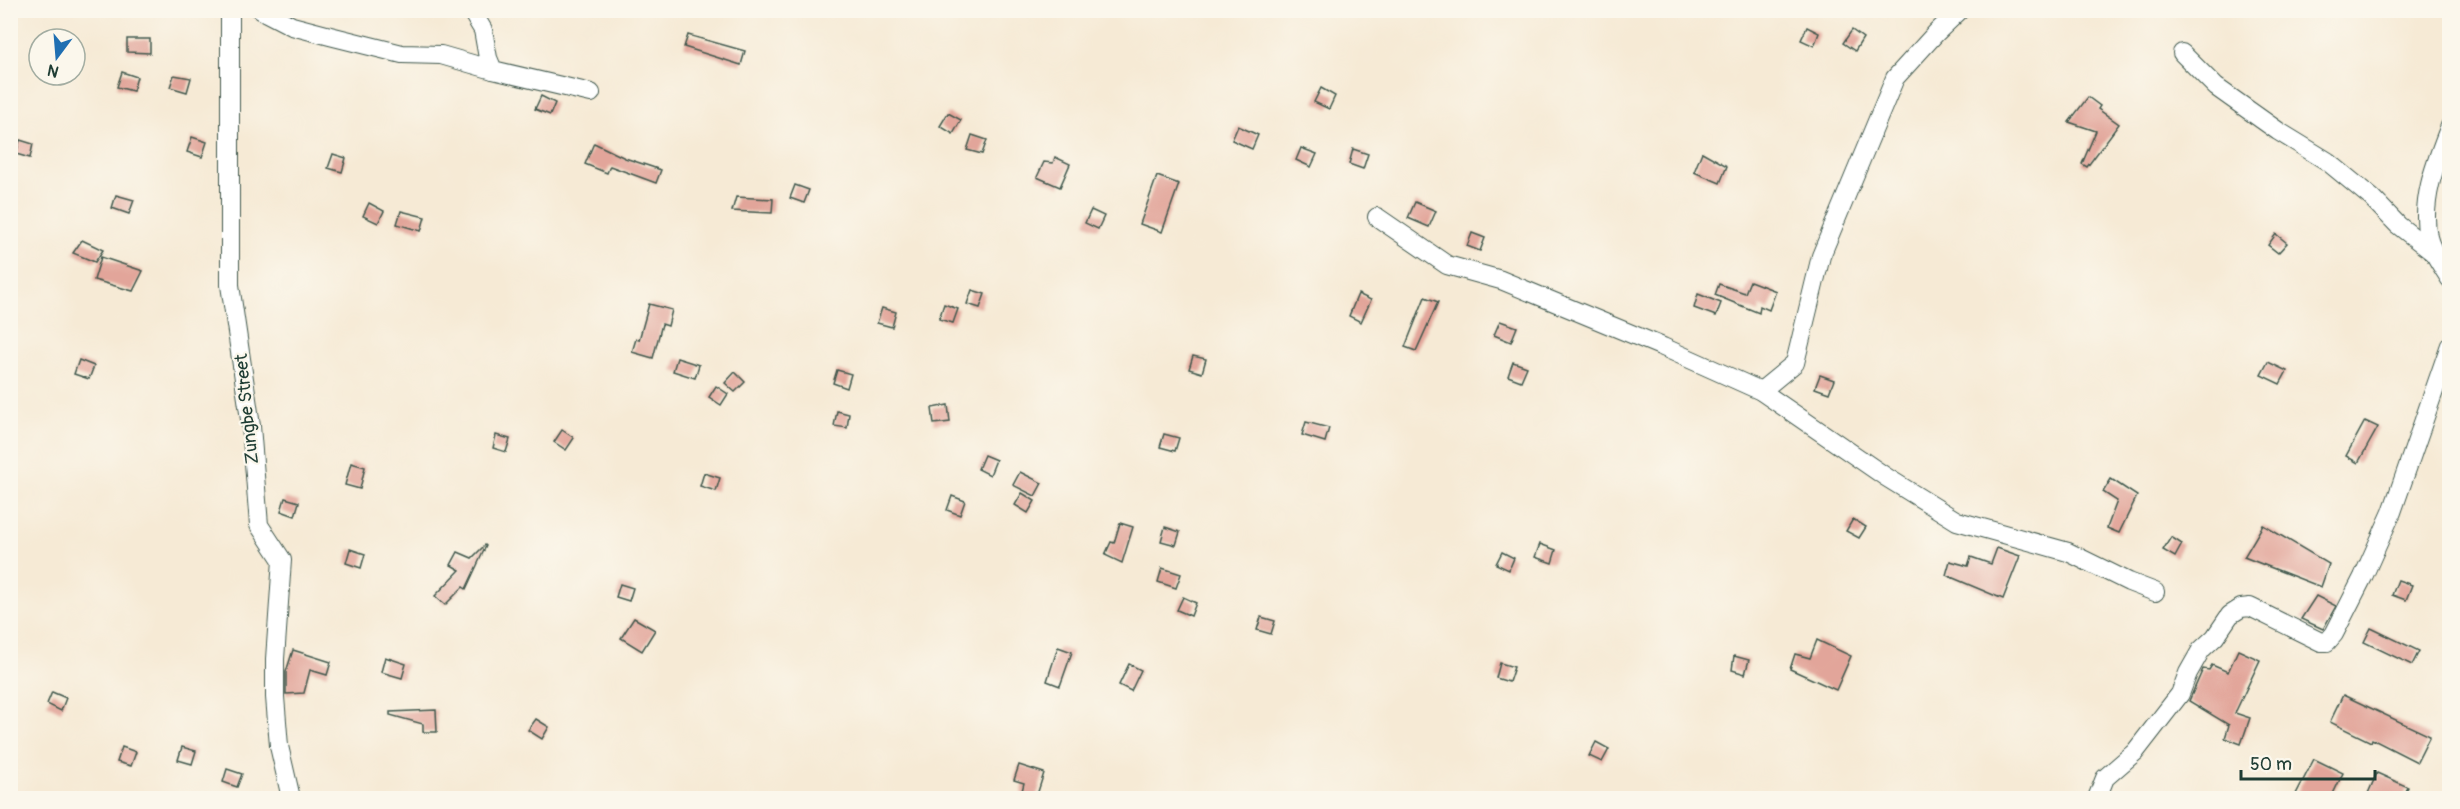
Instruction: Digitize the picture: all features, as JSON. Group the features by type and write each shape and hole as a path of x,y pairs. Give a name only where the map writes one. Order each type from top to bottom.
{"street":[{"name":"Zungbe Street","path":"230,10 230,285 251,426 259,525 282,560 275,659 275,697 279,746 291,798"},
{"path":"261,10 292,26 330,36 402,54 441,55 591,93"},
{"path":"471,10 483,30 488,58 493,70"},
{"path":"1761,391 1795,363 1821,256 1895,78 1960,10"},
{"path":"2182,53 2216,87 2278,132 2327,161 2372,198 2398,225 2435,254"},
{"path":"2450,126 2433,171 2429,190 2428,237 2450,279"},
{"path":"1377,218 1447,265 1501,280 1663,347 1761,391 1886,477 1957,521 2068,552 2155,592"},
{"path":"2097,798 2105,778 2135,752 2160,723 2180,694 2200,650 2215,637 2230,615 2241,608 2250,607 2321,642 2327,642 2334,634 2392,512 2450,345"}],"building":[{"path":"1807,27 1819,33 1814,46 1801,40"},
{"path":"1852,30 1863,38 1855,51 1843,43"},
{"path":"688,35 745,51 741,65 684,47"},
{"path":"127,39 150,39 150,53 127,52"},
{"path":"122,72 137,77 133,91 117,87"},
{"path":"174,75 191,78 187,92 170,87"},
{"path":"1321,88 1335,96 1329,109 1314,102"},
{"path":"541,96 555,103 550,115 535,109"},
{"path":"2088,97 2100,106 2098,109 2119,124 2087,167 2082,164 2096,131 2069,122"},
{"path":"948,113 961,120 953,134 940,126"},
{"path":"1238,126 1258,135 1252,149 1232,140"},
{"path":"972,135 987,140 982,154 967,150"},
{"path":"192,137 207,142 202,157 187,152"},
{"path":"20,140 33,144 30,158 16,154"},
{"path":"594,143 625,158 661,170 656,183 610,166 607,173 585,164"},
{"path":"1301,148 1317,154 1311,167 1296,160"},
{"path":"1353,149 1368,154 1363,169 1349,164"},
{"path":"1702,152 1727,166 1720,183 1694,172"},
{"path":"333,154 346,158 342,172 328,168"},
{"path":"1055,157 1070,164 1060,187 1037,177 1044,162 1053,163"},
{"path":"1157,176 1179,184 1162,232 1140,224"},
{"path":"795,185 809,190 804,203 790,198"},
{"path":"116,195 134,200 129,214 112,208"},
{"path":"736,197 773,199 772,213 732,211"},
{"path":"1415,202 1436,211 1429,227 1408,218"},
{"path":"369,203 384,211 378,223 363,216"},
{"path":"1091,210 1104,216 1098,229 1085,223"},
{"path":"401,211 425,217 421,231 397,224"},
{"path":"1472,233 1485,238 1480,251 1467,246"},
{"path":"2276,234 2287,243 2278,253 2268,245"},
{"path":"82,240 103,250 95,262 73,253"},
{"path":"101,257 143,271 133,291 94,280"},
{"path":"1750,281 1776,291 1769,310 1760,306 1759,313 1715,295 1719,284 1745,293"},
{"path":"972,290 985,294 980,308 967,304"},
{"path":"1358,294 1371,300 1361,322 1349,316"},
{"path":"1698,294 1721,303 1716,316 1694,308"},
{"path":"1425,297 1438,302 1416,351 1405,347"},
{"path":"649,304 672,310 668,326 662,324 653,358 632,352 636,339 639,340"},
{"path":"944,304 958,309 953,323 939,319"},
{"path":"882,308 896,312 892,327 877,323"},
{"path":"1500,321 1517,327 1511,342 1494,335"},
{"path":"1193,356 1206,359 1202,373 1189,369"},
{"path":"677,358 699,365 695,378 673,371"},
{"path":"79,360 94,366 89,379 74,374"},
{"path":"1513,362 1527,367 1521,381 1508,376"},
{"path":"2268,362 2287,371 2280,384 2261,375"},
{"path":"837,370 851,374 847,388 833,383"},
{"path":"735,372 745,382 735,392 725,383"},
{"path":"1820,375 1834,380 1829,393 1815,388"},
{"path":"716,386 728,394 721,405 709,397"},
{"path":"948,405 950,422 934,424 932,408"},
{"path":"837,411 849,414 847,428 834,426"},
{"path":"2365,421 2378,427 2358,463 2346,456"},
{"path":"1306,422 1329,428 1325,442 1302,435"},
{"path":"562,430 574,438 566,450 554,442"},
{"path":"1164,434 1179,438 1175,451 1160,447"},
{"path":"496,435 510,439 506,452 493,448"},
{"path":"984,455 996,460 990,475 978,469"},
{"path":"351,463 365,467 360,489 345,485"},
{"path":"1020,472 1042,483 1035,496 1013,485"},
{"path":"704,473 720,478 716,491 700,486"},
{"path":"2111,479 2137,496 2119,533 2107,528 2117,501 2103,492"},
{"path":"1022,493 1035,501 1028,513 1015,505"},
{"path":"952,496 965,501 960,515 947,510"},
{"path":"285,498 299,502 295,516 281,511"},
{"path":"1853,519 1866,527 1859,538 1846,531"},
{"path":"1120,523 1133,527 1122,563 1105,555 1111,542 1114,543"},
{"path":"2263,525 2329,564 2321,587 2244,557"},
{"path":"1165,527 1180,532 1176,545 1161,541"},
{"path":"2171,537 2182,544 2175,557 2163,550"},
{"path":"1540,544 1556,550 1552,563 1535,557"},
{"path":"485,545 466,589 463,587 445,605 435,596 460,570 451,565 458,552 472,558"},
{"path":"1997,548 2020,556 2003,599 1946,575 1950,561 1968,566 1971,557 1991,564"},
{"path":"350,549 365,554 361,568 346,563"},
{"path":"1502,552 1514,558 1509,570 1496,564"},
{"path":"1162,568 1181,574 1176,588 1158,582"},
{"path":"2398,580 2412,585 2406,600 2392,595"},
{"path":"620,584 633,588 629,601 616,597"},
{"path":"2316,596 2336,606 2323,629 2301,619"},
{"path":"1183,597 1196,603 1191,616 1177,610"},
{"path":"1261,617 1275,621 1271,634 1257,630"},
{"path":"634,618 655,630 642,651 621,638"},
{"path":"2371,628 2419,651 2412,665 2364,642"},
{"path":"1817,640 1851,656 1836,690 1790,669 1795,654 1810,658"},
{"path":"1058,647 1072,652 1060,686 1047,681"},
{"path":"293,650 331,662 327,675 310,670 304,693 286,694 286,672"},
{"path":"2238,650 2260,660 2235,713 2250,718 2241,744 2225,738 2229,725 2189,701 2203,669 2209,670 2212,665 2228,672"},
{"path":"1734,656 1749,660 1745,674 1732,670"},
{"path":"385,657 406,664 402,678 381,672"},
{"path":"1500,663 1514,667 1509,682 1496,678"},
{"path":"1129,664 1141,670 1131,691 1119,685"},
{"path":"52,692 66,698 61,711 47,704"},
{"path":"2343,695 2430,736 2417,762 2372,739 2371,742 2330,722"},
{"path":"436,710 437,732 423,732 423,724 390,715 390,712"},
{"path":"536,719 549,727 542,739 528,730"},
{"path":"1596,742 1609,749 1602,762 1589,756"},
{"path":"122,747 136,752 131,766 117,762"},
{"path":"182,747 196,751 192,764 178,760"},
{"path":"2314,759 2343,773 2331,798 2294,798"},
{"path":"1019,765 1044,773 1036,798 1021,795 1024,783 1014,780"},
{"path":"227,769 242,774 237,787 223,782"},
{"path":"2377,773 2408,787 2403,798 2366,798"}]}
